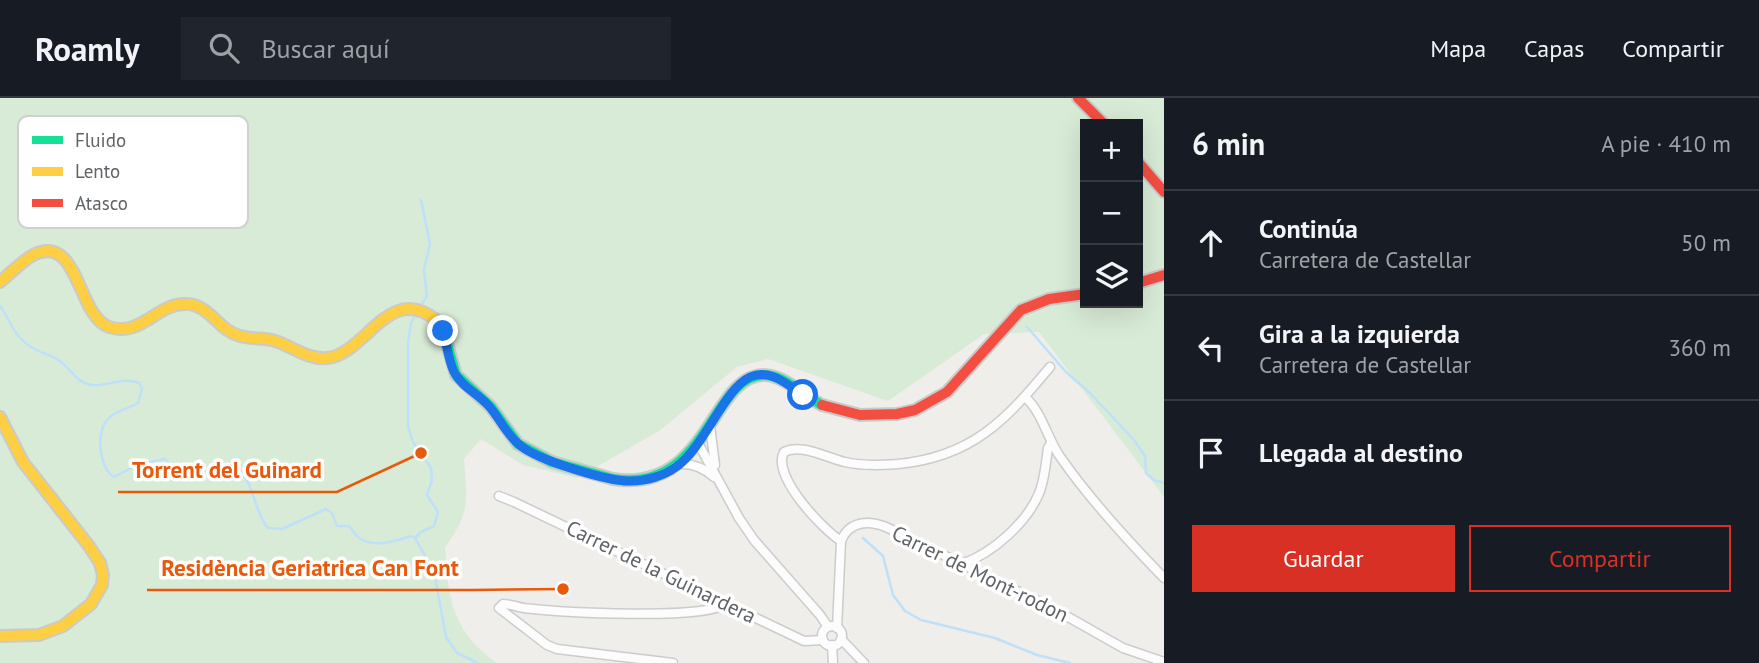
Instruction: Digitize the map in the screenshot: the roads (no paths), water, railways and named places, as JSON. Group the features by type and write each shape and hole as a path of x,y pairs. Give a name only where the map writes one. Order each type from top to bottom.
{"street":[{"path":"1078,98 1099,119"},
{"path":"1143,168 1164,192"},
{"path":"0,282 32,257 54,253 70,263 90,312 106,325 123,330 131,329 174,305 193,304 207,311 238,336 274,340 315,359 333,358 342,354 383,317 407,310 422,312 435,319 443,331 450,363 458,379 486,402 522,448 619,481 642,480 666,473 680,464 738,387 747,379 758,375 777,378 816,402 845,413 886,415 914,411 934,402 947,392 1021,310 1049,299 1080,295"},
{"path":"1143,281 1164,275"},
{"path":"833,627 841,541 831,534 790,486 781,461 784,452 800,449 858,464 882,465 928,460 952,452 988,433 1025,397 1050,367"},
{"path":"1025,397 1033,405 1051,443 1094,501 1164,578"},
{"path":"0,418 23,462 97,558 103,581 90,605 56,630 38,635 0,636"},
{"path":"710,425 712,458 719,482"},
{"path":"698,443 754,540 820,615 842,634 838,644 826,644 823,633 833,627"},
{"path":"962,564 984,554 1001,540 1028,510 1040,491 1051,443"},
{"path":"680,464 701,467 719,482"},
{"name":"Carrer de la Guinardera","path":"499,496 804,641 823,640"},
{"name":"Carrer de Mont-rodon","path":"841,541 846,531 854,525 872,523 1054,609 1123,648 1164,662"},
{"path":"673,663 557,649 547,645 499,608 506,604 522,608 657,614 710,611 728,604"},
{"path":"841,639 864,663"},
{"path":"832,645 833,663"}],"waterway":[{"path":"419,308 427,296 424,270 430,244 421,200"},
{"path":"0,306 24,342 57,359 86,384 103,385 127,381 139,383 142,389 138,403 111,416 101,432 102,458 114,477 137,465 164,459 190,477 217,466 232,466 246,479 268,528 282,529 326,509 332,513 337,526 349,526 361,540 383,543 411,536 415,538"},
{"path":"416,314 411,323 408,343 408,426 413,442 431,468 432,480 427,495 438,512 434,526 415,538 434,572 446,637 457,653 478,663"},
{"path":"1027,327 1066,372 1090,393 1134,440 1145,456 1146,473 1154,480 1164,483"},
{"path":"863,538 883,556 893,595 905,611 921,620 995,638 1037,655 1070,663"}],"place":[{"name":"Torrent del Guinard","path":"421,453"},
{"name":"Residència Geriatrica Can Font","path":"563,589"}]}
